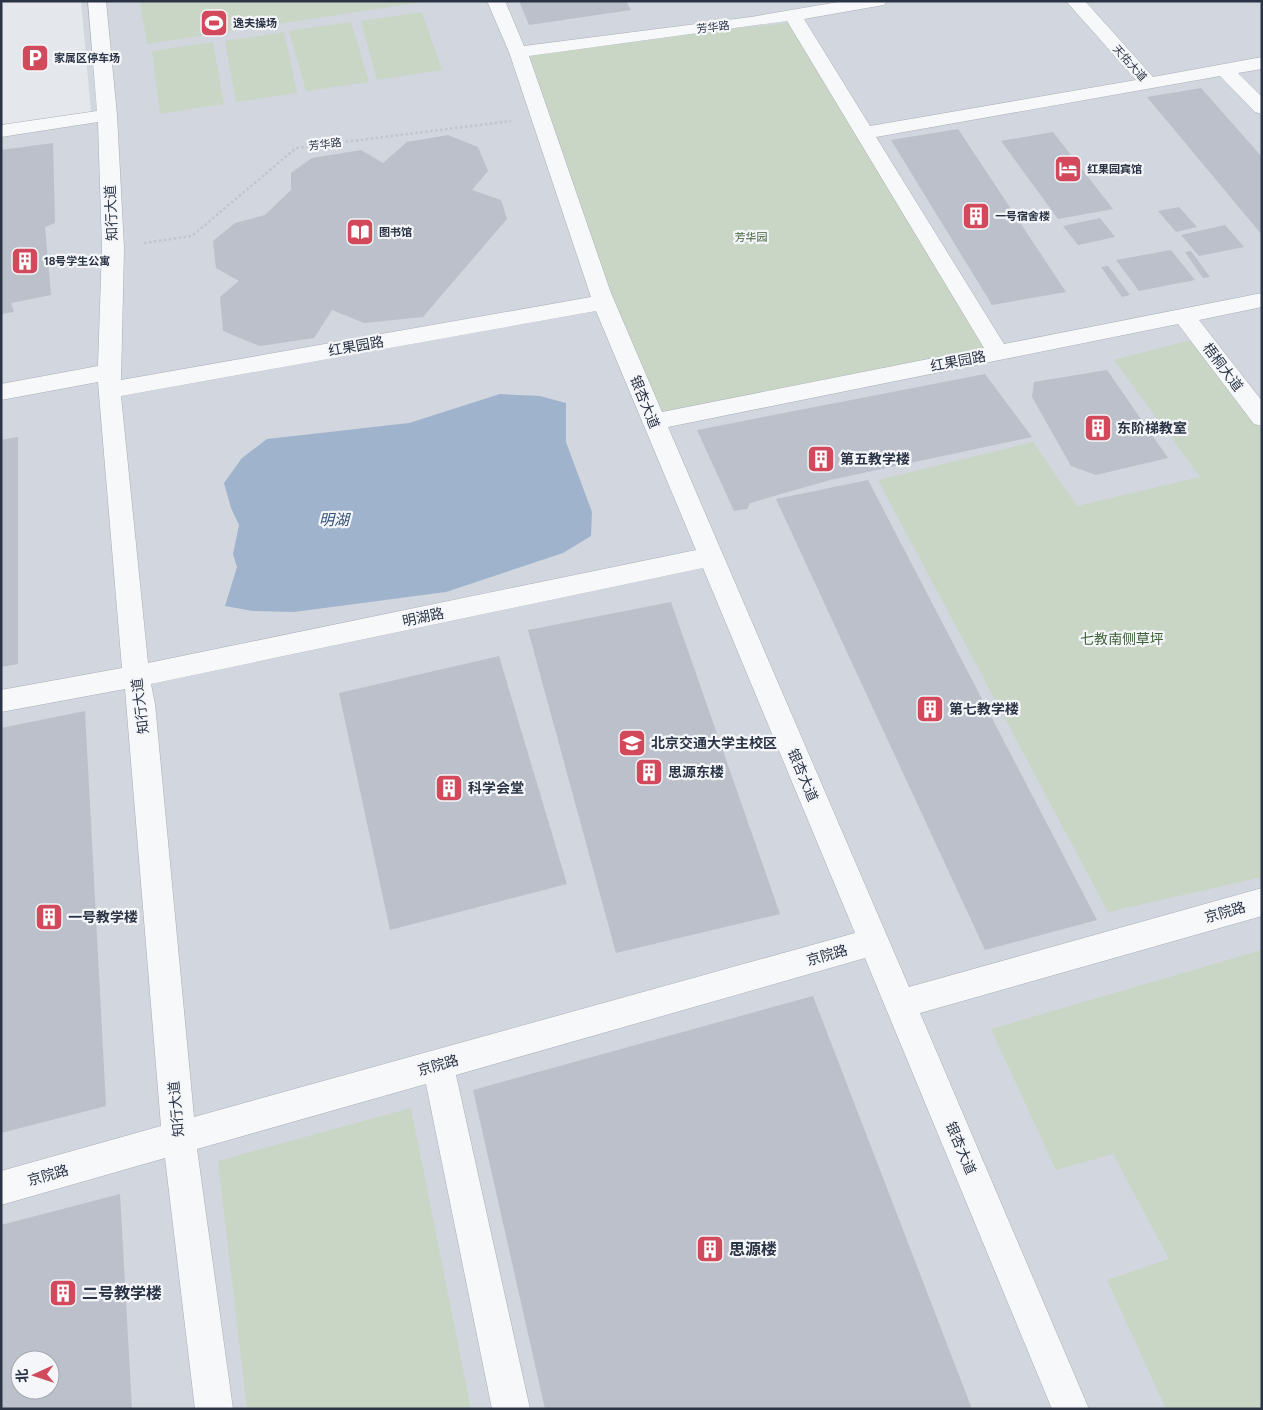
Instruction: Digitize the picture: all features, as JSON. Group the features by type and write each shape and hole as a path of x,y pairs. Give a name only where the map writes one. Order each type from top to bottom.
{"street":[{"name":"知行大道","path":"97,1 107,115 113,248 110,381 136,676 141,704 179,1137 214,1409"},
{"name":"银杏大道","path":"496,1 518,52 604,302 653,422 1071,1409"},
{"name":"天佑大道","path":"1075,1 1149,83 1262,64"},
{"name":"芳华路","path":"518,52 747,15 793,16 874,2"},
{"path":"793,16 998,353"},
{"path":"1225,70 1262,108"},
{"path":"865,133 1149,83"},
{"path":"1,131 107,115"},
{"name":"红果园路","path":"653,422 1262,300"},
{"name":"红果园路","path":"1,392 110,381 604,302"},
{"name":"梧桐大道","path":"1184,316 1262,418"},
{"name":"明湖路","path":"1,701 136,676 711,557"},
{"name":"京院路","path":"900,1004 1262,902"},
{"name":"京院路","path":"1,1188 873,942"},
{"path":"438,1065 511,1409"}],"path":[{"name":"芳华路","path":"113,248 192,236 296,148 539,117"}],"shaded area":[{"name":"北京交通大学主校区","path":"81,1 1262,1 1262,1409 1,1409 1,127 91,112"}],"green space":[{"name":"逸夫操场","path":"140,1 421,1 422,2 147,44"},
{"path":"422,12 442,70 377,80 361,21"},
{"path":"351,22 369,82 306,91 289,31"},
{"name":"芳华园","path":"797,22 994,346 651,415 528,51"},
{"path":"284,32 297,93 236,102 225,41"},
{"path":"213,42 224,104 160,114 152,51"},
{"name":"七教南侧草坪","path":"1194,339 1262,431 1262,877 1108,912 878,480 1033,442 1077,506 1200,477 1114,360"},
{"path":"1262,950 1262,1409 1166,1409 1107,1280 1169,1259 1113,1154 1056,1170 991,1029"},
{"path":"411,1108 471,1409 247,1409 218,1161"}],"water":[{"name":"明湖","path":"500,394 540,396 566,403 566,442 592,512 591,536 563,553 446,592 294,612 253,611 225,606 237,567 233,554 239,525 231,508 224,483 242,458 267,439 409,423"}],"building":[{"path":"519,1 626,1 631,10 529,25"},
{"path":"1201,88 1262,157 1262,235 1147,97"},
{"name":"一号宿舍楼","path":"958,129 1066,292 992,305 891,140"},
{"path":"1053,132 1113,209 1058,219 1001,141"},
{"name":"图书馆","path":"448,135 478,147 488,171 472,190 501,200 507,219 423,317 364,323 332,310 314,338 260,346 223,331 220,297 239,281 216,268 213,241 235,223 265,215 291,190 291,173 312,158 361,150 383,163 407,142"},
{"name":"18号学生公寓","path":"53,143 55,223 45,227 51,295 11,303 14,312 1,314 1,150"},
{"path":"1179,207 1197,227 1176,232 1158,211"},
{"path":"1100,218 1115,237 1078,245 1063,226"},
{"path":"1225,225 1244,247 1199,256 1181,235"},
{"path":"1171,250 1195,280 1139,291 1116,260"},
{"path":"1191,251 1210,277 1203,278 1185,252"},
{"path":"1108,266 1130,295 1122,297 1101,267"},
{"name":"东阶梯教室","path":"1107,370 1168,458 1096,475 1071,466 1032,397 1034,382"},
{"name":"第五教学楼","path":"985,374 1032,437 830,480 750,503 747,509 734,511 697,430"},
{"path":"18,437 18,664 1,667 1,440"},
{"name":"第七教学楼","path":"868,480 1097,920 985,950 776,499"},
{"name":"思源东楼","path":"671,602 780,914 616,953 528,630"},
{"name":"科学会堂","path":"499,656 567,884 390,930 339,693"},
{"name":"一号教学楼","path":"85,711 106,1106 1,1133 1,728"},
{"name":"思源楼","path":"813,996 972,1409 545,1409 473,1090"},
{"name":"二号教学楼","path":"120,1194 132,1409 1,1409 1,1225"}],"place":[{"name":"逸夫操场","path":"214,23"},
{"name":"家属区停车场","path":"35,58"},
{"name":"红果园宾馆","path":"1068,169"},
{"name":"一号宿舍楼","path":"976,216"},
{"name":"图书馆","path":"360,232"},
{"name":"18号学生公寓","path":"25,261"},
{"name":"东阶梯教室","path":"1098,428"},
{"name":"第五教学楼","path":"821,459"},
{"name":"第七教学楼","path":"930,709"},
{"name":"北京交通大学主校区","path":"632,743"},
{"name":"思源东楼","path":"649,772"},
{"name":"科学会堂","path":"449,788"},
{"name":"一号教学楼","path":"49,917"},
{"name":"思源楼","path":"710,1249"},
{"name":"二号教学楼","path":"63,1293"}]}
